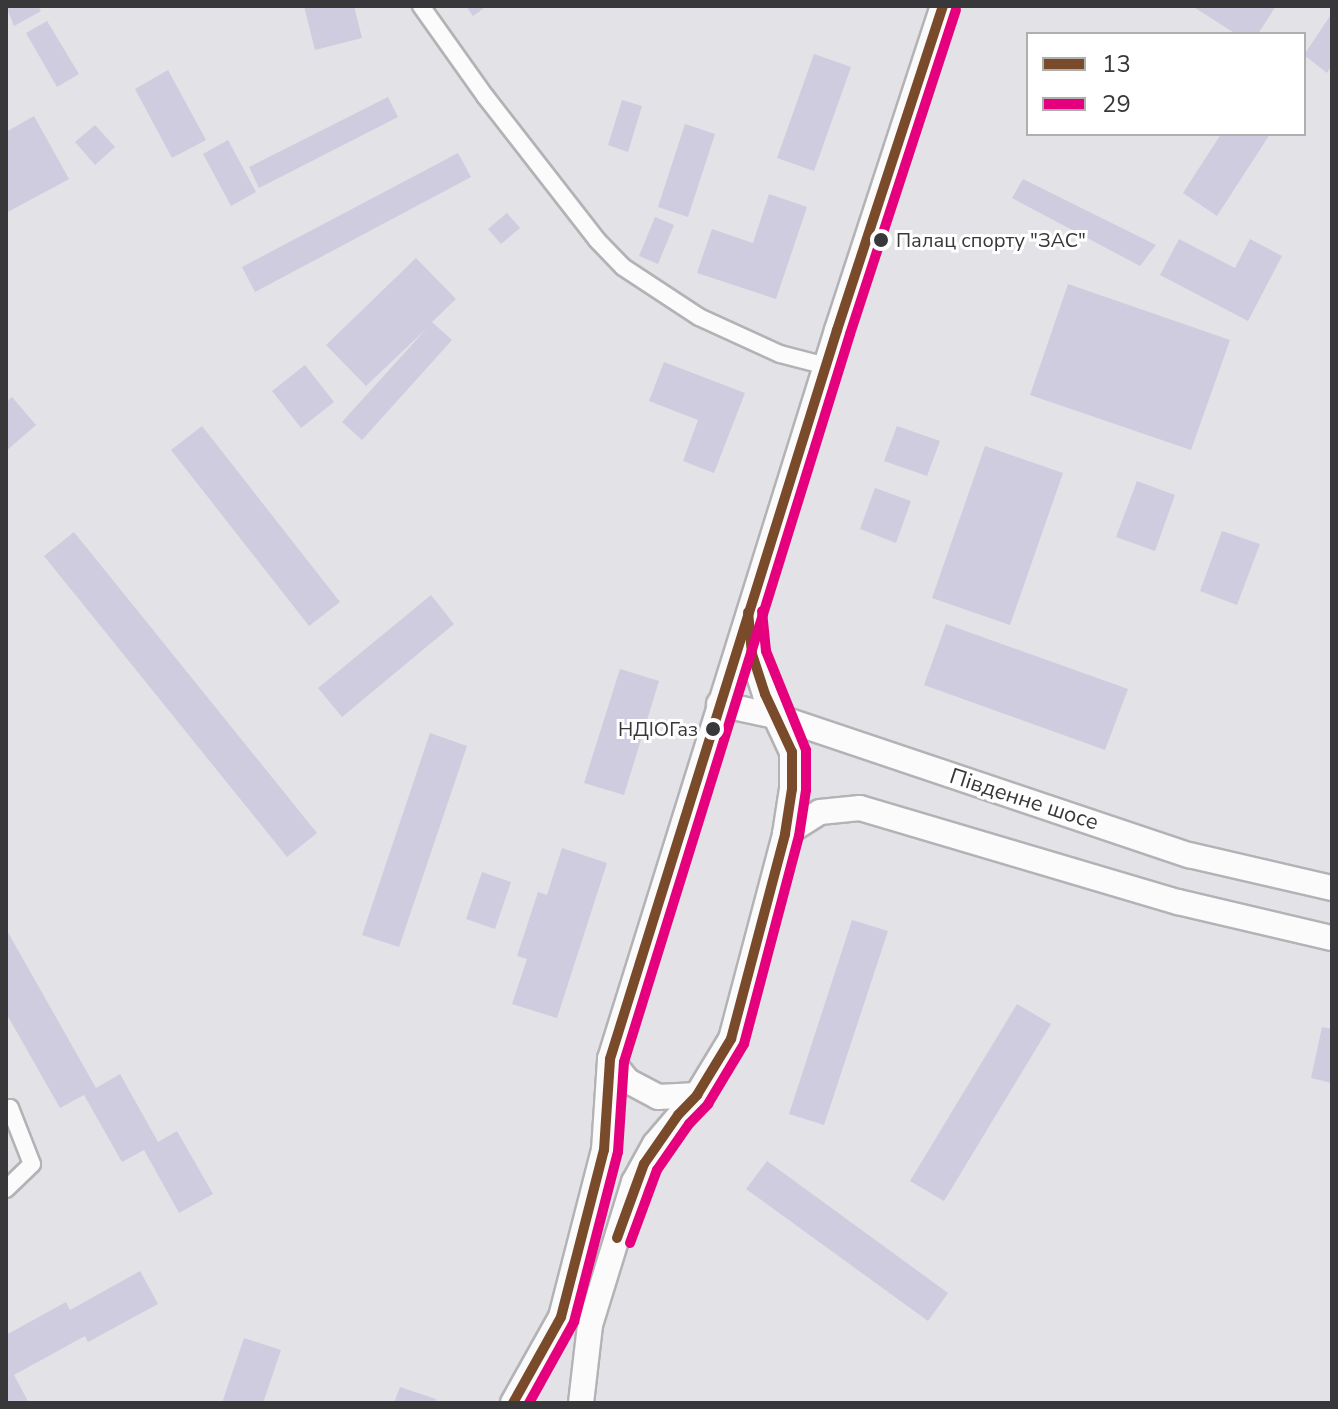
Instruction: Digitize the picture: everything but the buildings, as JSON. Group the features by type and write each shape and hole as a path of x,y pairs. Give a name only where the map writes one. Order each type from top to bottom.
{"main road":[{"path":"513,1403 561,1317 604,1150 610,1059 748,612 943,6"},
{"path":"581,1403 590,1325 634,1182 678,1115 697,1095 731,1039 785,834 792,789 792,752 752,654 748,612"},
{"name":"Південне шосе","path":"719,704 775,716 1189,855 1332,888"},
{"path":"785,834 820,812 860,808 1178,902 1332,938"},
{"path":"610,1059 628,1081 658,1097 697,1095"}],"street":[{"path":"421,6 513,132 597,240 623,267 699,317 780,354 826,366"},
{"path":"6,1189 32,1164 7,1106"}],"transit line":[{"name":"13","path":"513,1403 561,1317 604,1150 610,1059 837,330 943,6"},
{"name":"29","path":"529,1403 574,1322 618,1152 624,1062 850,334 956,10"},
{"name":"29","path":"630,1243 657,1170 689,1124 708,1104 744,1044 799,836 806,790 806,750 766,651 762,611"},
{"name":"13","path":"617,1238 644,1164 678,1115 697,1095 731,1039 785,834 792,789 792,752 765,694 752,654 748,612"}],"place":[{"name":"Палац спорту \"ЗАС\"","path":"881,240"},
{"name":"НДІОГаз","path":"713,729"}]}
